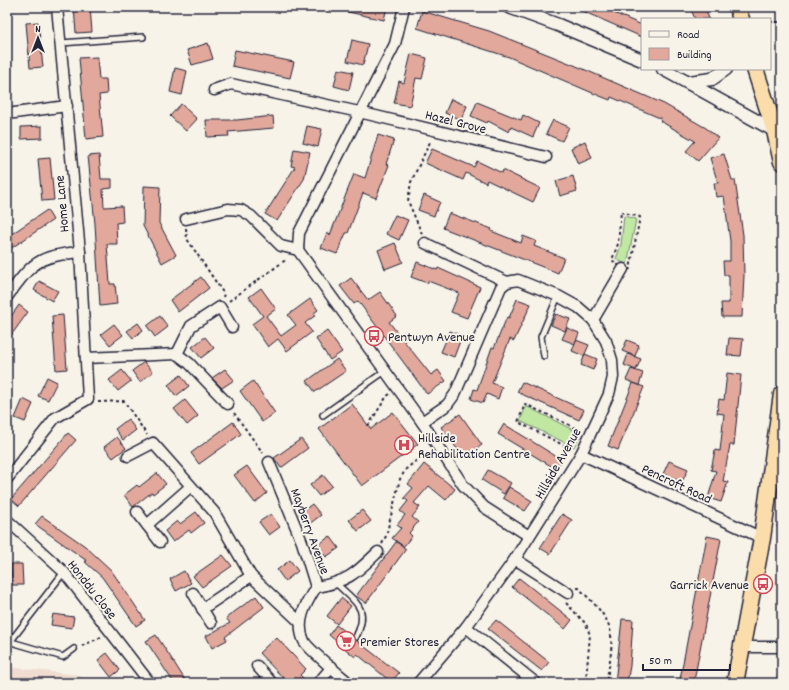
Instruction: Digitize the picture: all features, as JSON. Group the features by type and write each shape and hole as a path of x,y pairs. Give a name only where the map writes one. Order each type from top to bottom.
{"highway":[{"path":"737,7 741,18"},
{"path":"755,70 779,132 782,162"},
{"path":"735,683 762,538 782,394"}],"street":[{"name":"Home Lane","path":"57,7 80,252 88,399"},
{"path":"404,7 395,44 359,112 299,233 298,250 422,422 473,496 484,507 529,536"},
{"path":"509,7 566,28 641,60"},
{"path":"665,70 779,132"},
{"path":"689,82 712,78 724,70"},
{"name":"Hazel Grove","path":"214,90 231,84 359,112 546,157"},
{"path":"7,114 66,106"},
{"path":"186,219 228,209 241,210 251,216 281,246 298,250"},
{"name":"Hillside Avenue","path":"418,683 466,627 515,559 581,454 609,394 613,377 612,360 606,341 593,320 578,307 558,296 518,280 508,282 425,243"},
{"path":"7,297 28,268 41,259 57,254 80,252"},
{"path":"593,320 623,269"},
{"path":"422,422 447,405 455,394 501,287 508,282"},
{"path":"176,354 191,326 220,307 232,327"},
{"path":"86,358 176,354 190,363 228,404"},
{"path":"7,479 55,418 88,399"},
{"path":"128,456 153,443 190,487 214,512 251,576 300,622"},
{"name":"Pencroft Road","path":"581,454 762,538"},
{"name":"Mayberry Avenue","path":"269,462 302,542 316,587 306,603 300,622 304,642 349,683"},
{"path":"147,525 190,487"},
{"path":"137,512 160,542"},
{"name":"Honddu Close","path":"7,520 64,572 150,683"},
{"path":"316,587 337,584 356,573 378,552"},
{"path":"515,559 568,593"},
{"path":"202,609 251,576"},
{"path":"193,593 211,623"},
{"path":"466,627 536,683"},
{"path":"742,647 782,647"},
{"path":"257,666 272,683"},
{"path":"318,683 332,667"}],"lane":[{"path":"60,43 144,37"},
{"path":"544,356 542,337 558,296"},
{"path":"323,415 385,371"},
{"path":"7,649 8,641 64,572"},
{"path":"337,584 360,608 362,624 356,636"},
{"path":"8,641 63,657 74,649"}],"path":[{"path":"771,22 782,22"},
{"path":"425,243 408,200 411,182 436,130"},
{"path":"621,212 640,217 630,269 623,269 612,260 618,244 621,212"},
{"path":"186,219 187,239 224,294 220,307"},
{"path":"220,307 298,250"},
{"path":"368,426 387,396"},
{"path":"88,399 101,402 124,401 153,443"},
{"path":"228,404 269,462"},
{"path":"581,454 518,422 525,404 590,435"},
{"path":"378,552 386,536 400,479 406,469 436,444"},
{"path":"592,683 586,680 590,635 586,624 566,603 568,593 578,588 601,611 608,622 611,637 606,683"},
{"path":"74,649 109,632"}],"shaded area":[{"path":"7,667 79,675 88,683 7,683"}],"green space":[{"path":"624,216 636,219 627,265 616,259 621,245"},
{"path":"526,406 581,434 574,447 520,421"}],"building":[{"path":"74,7 90,7 92,32 76,33"},
{"path":"344,7 387,7 384,20 344,11"},
{"path":"573,7 607,7 615,11 614,13 641,25 641,37"},
{"path":"690,7 705,7 709,18 695,18"},
{"path":"422,11 489,31 574,65 664,104 706,128 718,138 698,161 686,151 695,141 660,121 662,119 611,97 610,100 595,94 509,57 417,28"},
{"path":"38,22 43,67 30,68 26,23"},
{"path":"352,40 368,44 363,65 347,61"},
{"path":"208,43 213,59 192,65 187,50"},
{"path":"235,50 294,62 290,78 232,66"},
{"path":"411,54 427,58 422,79 416,78 410,106 394,103 399,81 404,83"},
{"path":"97,57 99,79 106,79 107,94 99,95 103,137 86,139 79,58"},
{"path":"175,68 187,71 182,95 170,92"},
{"path":"338,69 353,72 349,90 334,86"},
{"path":"451,99 467,106 461,120 445,113"},
{"path":"477,102 521,120 523,115 539,123 533,137 511,127 509,132 488,121 487,123 471,116"},
{"path":"181,104 197,119 186,131 170,116"},
{"path":"273,116 274,128 228,132 229,136 207,137 206,120 237,120"},
{"path":"553,120 569,127 562,141 546,134"},
{"path":"42,126 42,138 21,139 21,127"},
{"path":"307,126 322,129 318,147 303,143"},
{"path":"378,135 394,140 386,164 389,165 376,198 363,193 348,233 346,233 337,254 321,248 327,233 330,235 354,174 365,178"},
{"path":"585,141 592,158 578,164 571,148"},
{"path":"294,149 310,152 304,179 277,221 265,214 295,167 291,166"},
{"path":"432,149 474,167 477,161 502,173 503,170 540,188 533,202 487,180 486,183 466,173 463,180 425,163"},
{"path":"724,154 732,180 735,180 743,235 744,275 742,317 722,317 721,303 729,303 729,275 724,275 723,261 730,261 730,241 724,196 716,197 714,183 718,183 710,158"},
{"path":"99,155 101,179 112,179 112,188 103,189 104,207 122,206 123,222 116,223 117,244 107,244 110,284 115,284 117,304 100,306 95,224 88,156"},
{"path":"50,158 54,200 42,201 38,159"},
{"path":"573,176 577,191 560,196 556,181"},
{"path":"144,186 160,187 159,223 176,255 162,263 143,226"},
{"path":"424,195 440,202 434,216 418,210"},
{"path":"47,210 53,220 7,251 7,237"},
{"path":"449,213 492,229 491,231 521,243 523,236 536,241 534,246 564,258 558,273 443,228"},
{"path":"395,215 408,220 399,240 386,234"},
{"path":"395,243 403,262 385,269 378,250"},
{"path":"417,262 437,270 438,268 480,287 467,318 451,312 459,293 428,281 427,283 411,277"},
{"path":"201,277 209,288 178,312 170,300"},
{"path":"351,278 368,300 380,292 397,316 389,322 431,375 438,370 446,381 427,394 358,301 354,304 340,286"},
{"path":"39,281 58,291 52,301 34,290"},
{"path":"261,288 276,309 266,316 281,336 296,325 288,315 310,299 318,310 314,313 316,315 305,323 312,332 287,351 278,339 268,347 252,324 263,316 249,297"},
{"path":"517,299 531,304 514,341 510,339 492,383 502,387 498,399 487,394 483,403 471,399 474,389 477,390 492,347 494,348 507,317 509,318"},
{"path":"19,305 28,312 7,341 7,322"},
{"path":"556,314 570,319 565,331 551,325"},
{"path":"63,315 67,369 56,370 52,316"},
{"path":"160,316 168,327 155,337 147,326"},
{"path":"138,323 143,330 133,338 127,331"},
{"path":"114,324 123,335 110,345 101,334"},
{"path":"567,328 579,333 575,344 562,339"},
{"path":"327,331 342,352 330,360 316,339"},
{"path":"450,331 462,336 454,357 441,352"},
{"path":"205,337 214,348 201,358 192,347"},
{"path":"729,338 743,339 741,356 727,355"},
{"path":"576,340 589,345 584,356 572,351"},
{"path":"627,340 639,345 635,356 622,351"},
{"path":"585,354 597,359 593,370 581,365"},
{"path":"628,354 641,359 636,370 624,365"},
{"path":"337,359 346,371 315,392 307,381"},
{"path":"144,362 153,372 140,382 132,371"},
{"path":"225,369 234,380 222,388 212,378"},
{"path":"631,369 643,373 639,385 626,380"},
{"path":"122,370 131,381 118,391 109,380"},
{"path":"727,373 741,375 734,445 730,445 723,481 728,482 721,502 708,498 716,471 711,470 715,450 720,451 724,414 717,413 719,399 724,400"},
{"path":"181,375 189,386 176,396 168,385"},
{"path":"47,377 57,382 48,400 38,396"},
{"path":"253,381 275,413 262,422 240,391"},
{"path":"522,382 584,410 579,420 517,392"},
{"path":"633,383 644,387 618,450 608,446"},
{"path":"23,399 33,404 25,422 15,418"},
{"path":"185,400 198,416 187,425 174,409"},
{"name":"Hillside Rehabilitation Centre","path":"352,404 371,429 393,412 418,444 362,486 319,429"},
{"path":"460,414 482,445 463,457 441,427"},
{"path":"128,419 136,430 123,440 115,429"},
{"path":"233,422 241,434 199,464 191,453"},
{"path":"504,424 562,460 556,469 498,434"},
{"path":"68,433 76,440 19,506 11,499"},
{"path":"117,437 126,448 113,458 104,447"},
{"path":"301,439 308,448 281,468 274,458"},
{"path":"669,461 688,469 682,482 663,474"},
{"path":"424,464 455,489 446,500 429,486 414,503 420,507 412,517 418,522 409,533 412,536 403,547 406,549 366,603 356,596 396,542 403,546 392,538 401,528 397,525 405,515 400,511 408,501 404,498 413,488 408,484"},
{"path":"247,466 267,493 255,503 234,475"},
{"path":"488,470 511,483 504,494 482,480"},
{"path":"157,473 166,484 153,494 152,492 133,507 124,495 137,485 139,487"},
{"path":"323,475 332,486 319,496 310,485"},
{"path":"509,487 532,501 525,511 503,498"},
{"path":"312,504 321,515 308,525 299,514"},
{"path":"362,510 371,521 358,531 349,520"},
{"path":"196,512 204,523 191,533 189,530 173,542 165,531 177,521 180,524"},
{"path":"271,514 280,527 269,535 259,522"},
{"path":"562,514 572,520 550,554 540,548"},
{"path":"42,516 85,546 111,570 145,620 136,626 102,577 85,562 87,561 35,524"},
{"path":"330,536 339,548 326,557 317,546"},
{"path":"707,536 721,539 694,681 680,679"},
{"path":"223,555 232,566 202,587 193,576"},
{"path":"290,560 298,571 285,581 277,570"},
{"path":"11,564 22,564 23,585 12,585"},
{"path":"184,571 191,583 176,591 170,579"},
{"path":"519,578 572,620 565,629 512,587"},
{"path":"256,596 264,607 225,637 227,640 212,648 206,636 230,623 226,618"},
{"path":"341,598 351,606 337,624 327,616"},
{"path":"53,614 74,617 72,628 51,625"},
{"path":"622,619 633,620 630,666 627,683 615,683"},
{"path":"496,620 549,662 542,671 488,629"},
{"path":"336,625 399,673 391,682 357,654 355,657 329,635"},
{"path":"156,635 187,683 174,683 146,641"},
{"path":"276,637 306,669 300,675 308,683 288,683 259,653"},
{"path":"107,653 120,670 111,677 98,660"}],"place":[{"name":"Pentwyn Avenue","path":"374,336"},
{"name":"Hillside Rehabilitation Centre","path":"404,445"},
{"name":"Garrick Avenue","path":"763,584"},
{"name":"Premier Stores","path":"346,641"}]}
